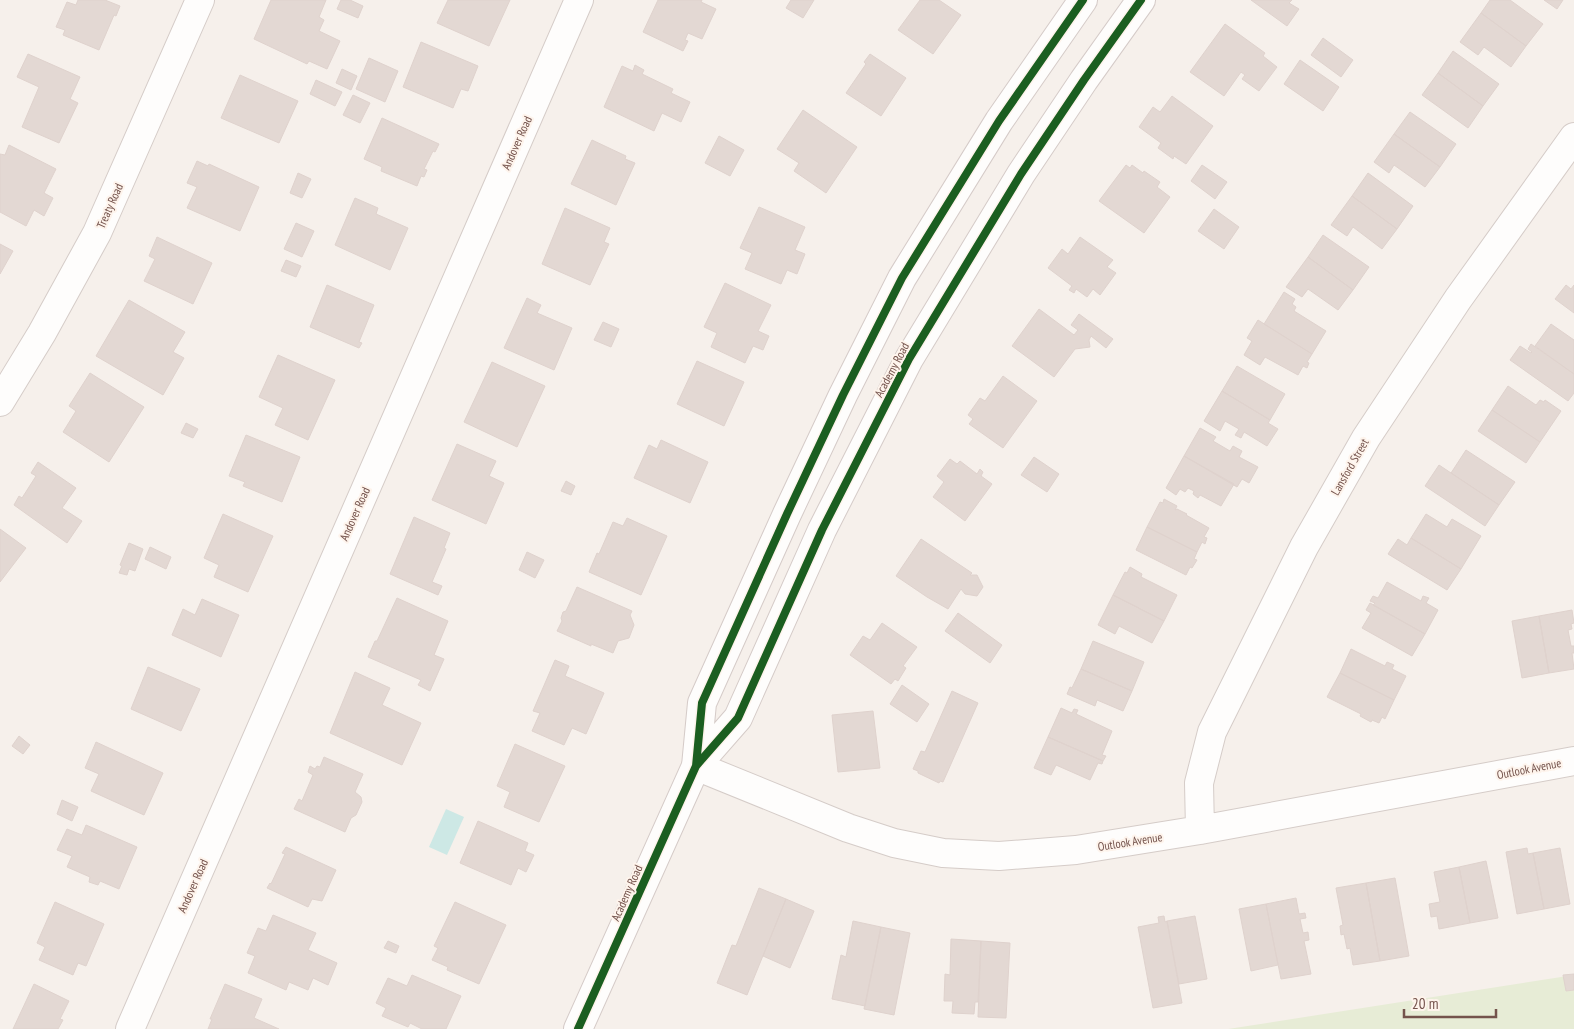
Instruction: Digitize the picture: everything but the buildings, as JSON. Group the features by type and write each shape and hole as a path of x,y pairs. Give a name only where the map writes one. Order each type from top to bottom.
{"street":[{"name":"Treaty Road","path":"0,402 42,333 98,233 200,0"},
{"name":"Andover Road","path":"130,1029 580,0"},
{"name":"Academy Road","path":"696,766 702,703 787,514 893,295 999,121 1083,0"},
{"name":"Academy Road","path":"578,1029 696,766 738,718 822,530 910,360 1021,174 1140,0"},
{"name":"Lansford Street","path":"1200,830 1199,783 1212,732 1304,547 1371,430 1458,299 1574,137"},
{"name":"Outlook Avenue","path":"696,766 848,828 894,843 942,852 999,856 1076,850 1200,830 1574,761"}],"green space":[{"path":"1574,975 1574,1029 1228,1029"}],"water":[{"path":"446,809 464,817 447,855 429,847"}],"cycle path":[{"path":"696,766 702,703 787,514 843,395 902,278 999,121 1083,0"},
{"path":"578,1029 696,766 738,718 822,530 909,359 1021,174 1084,80 1141,0"}]}
